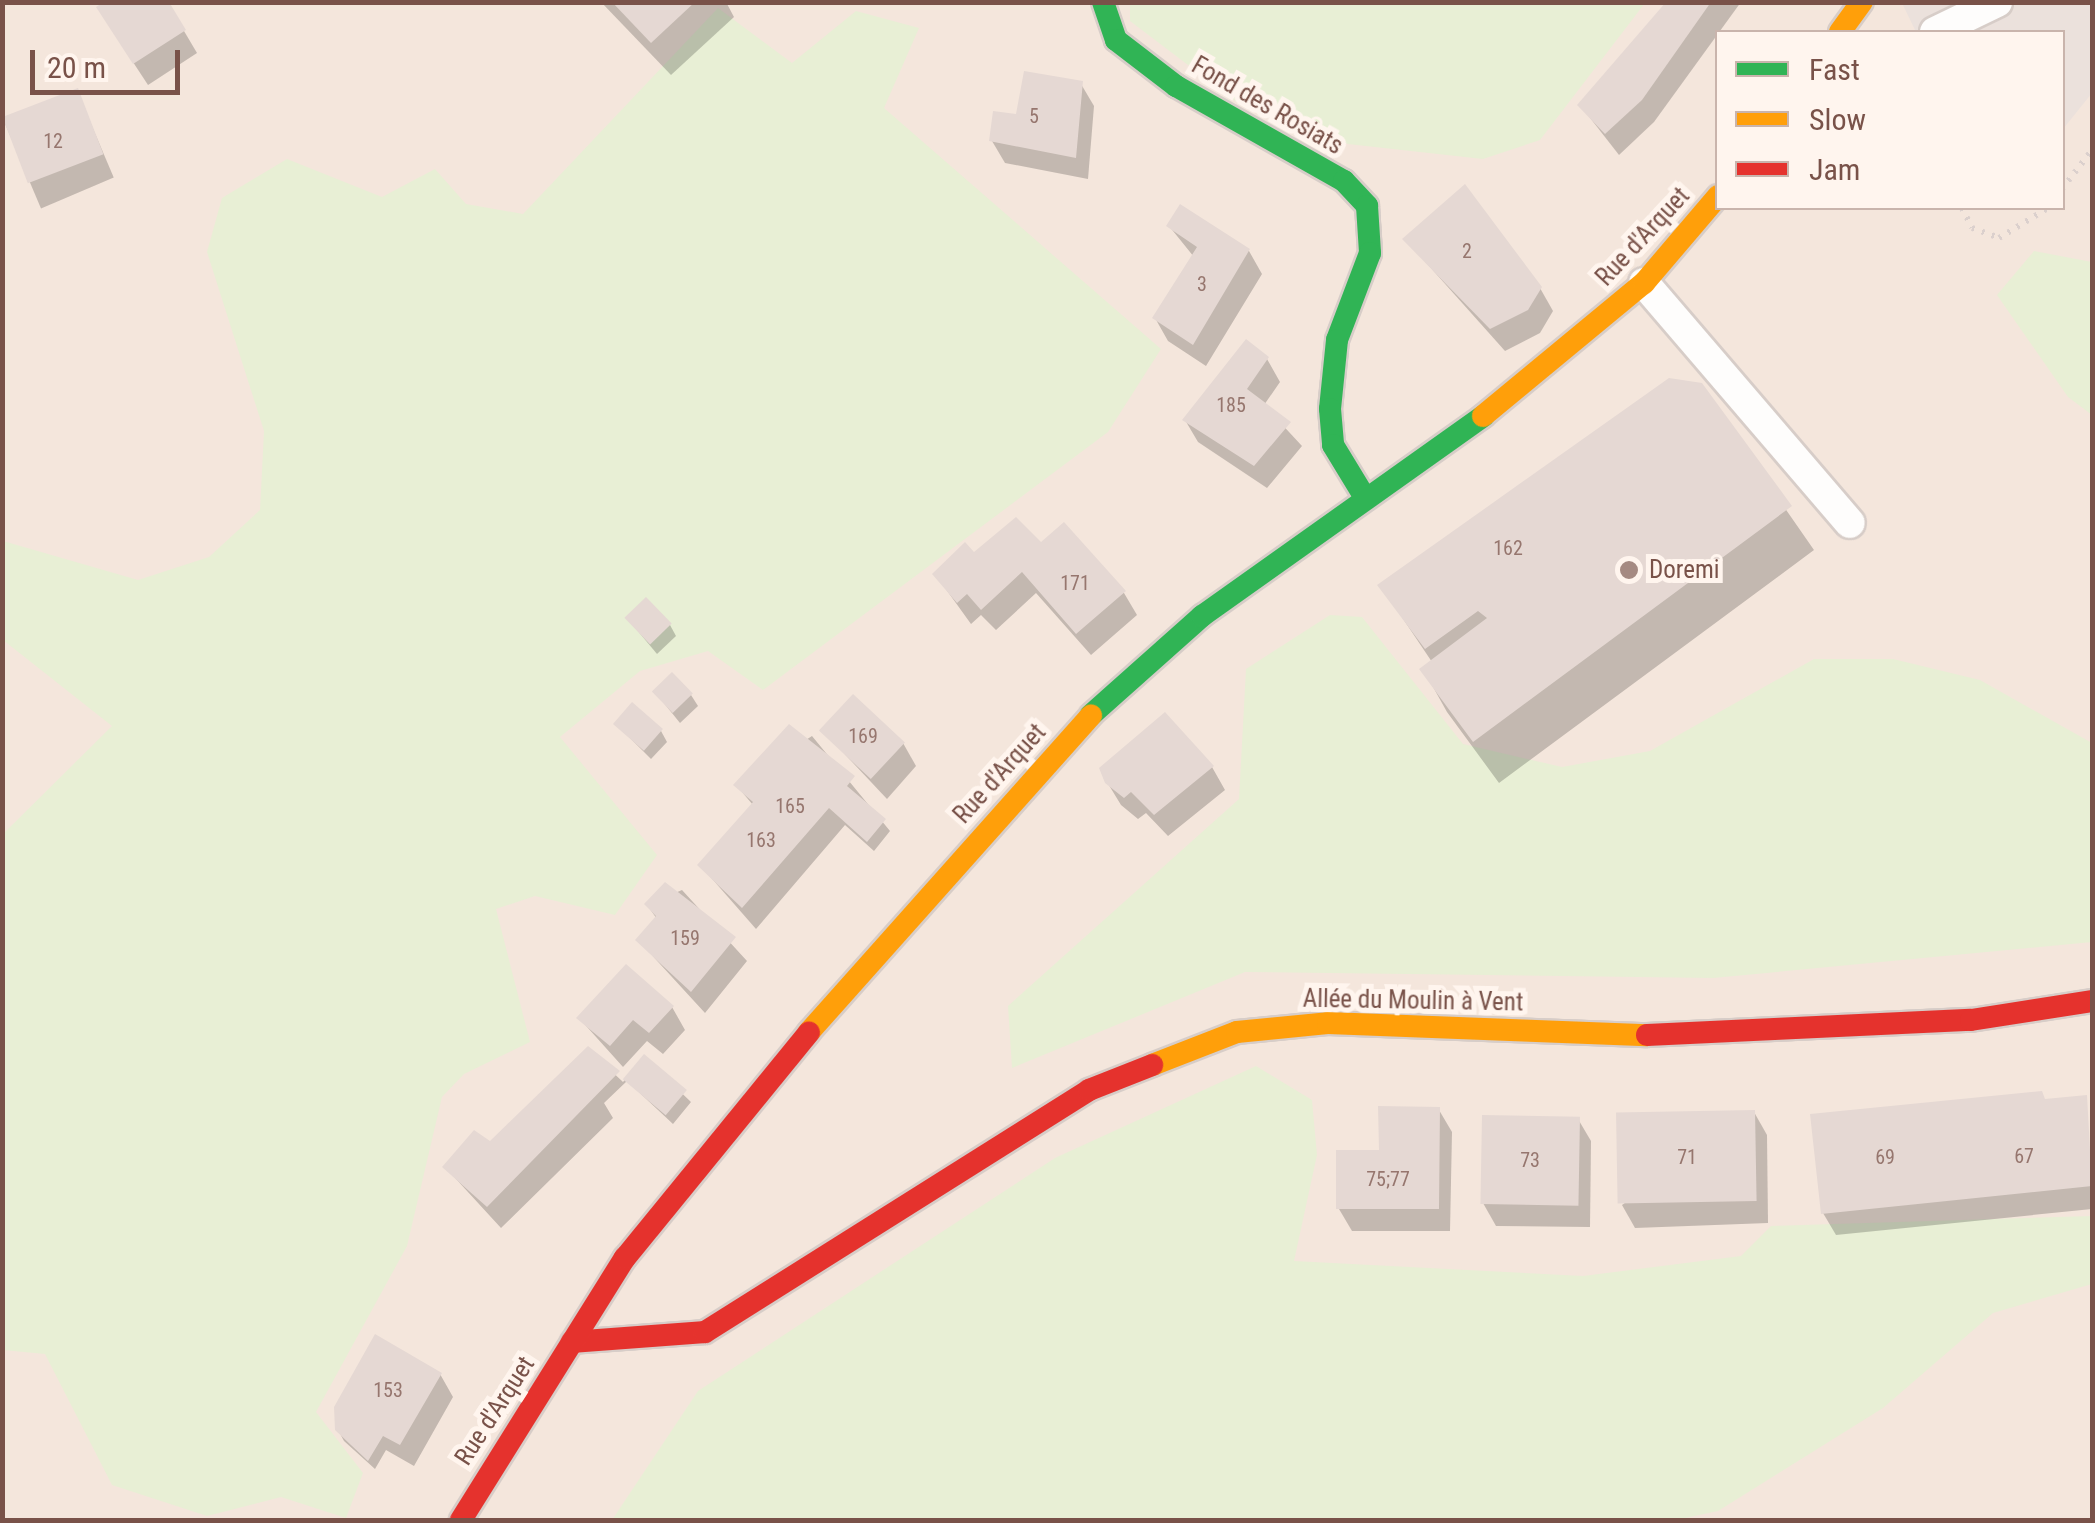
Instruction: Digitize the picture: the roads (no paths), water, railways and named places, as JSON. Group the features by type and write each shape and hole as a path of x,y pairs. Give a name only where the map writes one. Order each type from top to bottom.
{"street":[{"name":"Fond des Rosiats","path":"1103,2 1116,40 1176,86 1344,181 1367,206 1370,253 1337,340 1330,409 1333,445 1364,496"},
{"path":"1841,30 1862,2"},
{"name":"Rue d'Arquet","path":"461,1520 625,1258 824,1013 1075,730 1202,616 1364,496 1510,396 1644,282 1715,199"},
{"name":"Allée du Moulin à Vent","path":"572,1342 705,1332 1089,1090 1236,1032 1328,1023 1656,1035 1972,1020 2092,1001"}],"lane":[{"path":"1938,30 1997,2"},
{"path":"1644,282 1850,523"}],"place":[{"name":"Doremi","path":"1629,570"}]}
